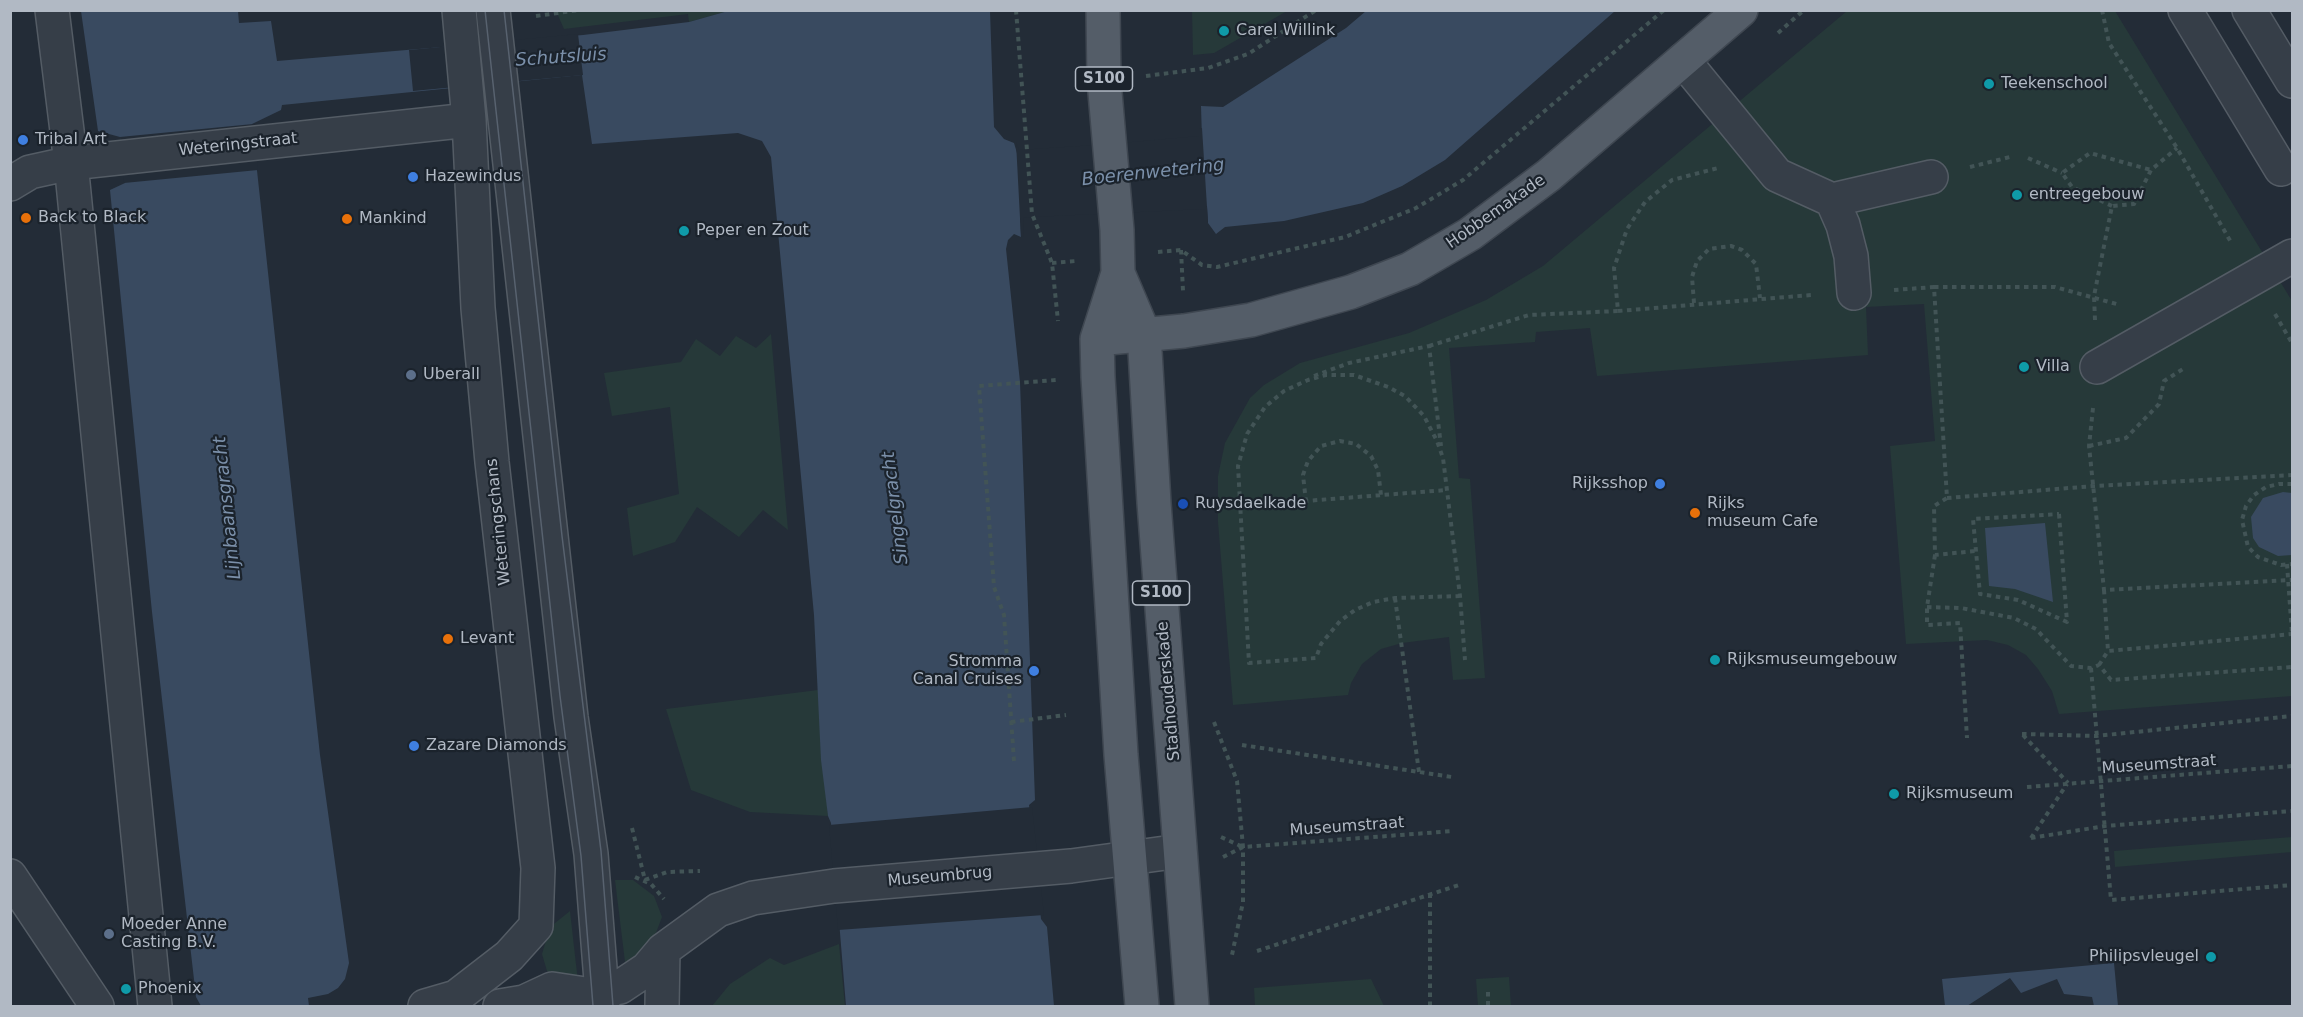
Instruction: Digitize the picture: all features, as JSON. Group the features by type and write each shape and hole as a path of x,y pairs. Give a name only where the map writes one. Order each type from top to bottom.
{"main road":[{"name":"Stadhouderskade","path":"1103,10 1104,81 1118,273 1144,334 1154,503 1192,1006"},
{"name":"Hobbemakade","path":"1097,339 1251,320 1351,292 1410,269 1470,234 1549,175 1741,10"},
{"name":"Stadhouderskade","path":"1118,273 1097,339 1129,858 1142,1006"}],"street":[{"path":"52,10 71,163 155,1006"},
{"name":"Weteringschans","path":"425,1006 456,997 509,956 536,926 538,868 492,462 478,308 469,120 459,10"},
{"path":"2185,10 2281,169"},
{"path":"2249,10 2292,81"},
{"path":"495,26 571,717 591,854 602,999"},
{"path":"1683,60 1777,174 1832,200 1931,177"},
{"name":"Weteringstraat","path":"10,184 30,172 71,163 469,120"},
{"path":"1832,200 1843,225 1851,256 1854,293"},
{"path":"2097,367 2292,256"},
{"name":"Museumbrug","path":"663,950 718,910 753,898 834,886 1046,868 1180,851"},
{"path":"10,876 97,1006"},
{"path":"500,1006 524,1002 552,989 602,999 648,969 663,950"},
{"path":"662,1006 663,950"},
{"path":"456,997 487,1006"}],"path":[{"path":"533,16 580,10"},
{"path":"1016,10 1032,214 1052,263"},
{"path":"1104,81 1208,68 1248,54 1316,10"},
{"path":"1181,250 1202,265 1217,267 1345,237 1416,208 1463,180 1664,10"},
{"path":"2102,10 2109,44 2176,148 2253,280"},
{"path":"2028,158 2062,173 2072,187 2112,206 2134,204 2151,170 2176,148"},
{"path":"2062,173 2090,153 2151,170"},
{"path":"1618,311 1614,268 1627,229 1645,202 1672,180 1703,170 1721,168 1777,174"},
{"path":"1927,607 1961,608 2014,618 2036,629 2071,666 2091,668 2098,665 2108,651 2089,447 2097,367 2094,296 2112,206"},
{"path":"1694,303 1692,277 1697,261 1709,249 1731,246 1742,250 1756,264 1760,298"},
{"path":"1934,287 1947,498"},
{"path":"1460,596 1395,598 1373,602 1347,615 1326,636 1316,658 1249,663 1238,466 1247,434 1265,407 1300,383 1349,363 1429,346 1529,315 1618,311 1694,303 1934,287 2055,287 2094,296 2175,323"},
{"path":"2266,320 2275,314"},
{"path":"1429,346 1460,596 1465,660"},
{"path":"2089,447 2127,438 2159,404 2164,381 2191,365"},
{"path":"1300,383 1317,377 1344,375 1363,377 1389,387 1412,402 1429,424 1437,441 1444,468"},
{"path":"1014,761 1004,615 994,587 979,386 1063,380"},
{"path":"1305,502 1303,476 1308,460 1321,446 1340,441 1356,444 1371,456 1378,470 1381,495"},
{"path":"1967,738 1960,623 1927,625 1927,607 1935,555 1934,506 1947,498 2292,474"},
{"path":"2279,475 2281,483"},
{"path":"2108,651 2292,634 2290,564 2269,562 2258,557 2248,547 2242,520 2254,495 2266,487 2281,483 2292,484"},
{"path":"1241,506 1447,490"},
{"path":"2059,514 2067,622 2018,600 1980,594 1975,551 1973,519 2059,514"},
{"path":"1935,555 1975,551"},
{"path":"2104,590 2290,581"},
{"path":"1395,598 1419,772"},
{"path":"2098,665 2111,680 2292,667"},
{"path":"2091,668 2111,900 2292,885"},
{"path":"1011,722 1066,716"},
{"path":"2292,716 2096,736 2022,734 2068,783 2031,838 2105,826 2292,811"},
{"path":"1242,745 1452,777"},
{"name":"Museumstraat","path":"2027,787 2292,766"},
{"name":"Museumstraat","path":"1231,963 1243,902 1243,847 1453,831"},
{"path":"1257,951 1459,885"},
{"path":"1430,894 1430,1006"},
{"path":"1488,992 1488,1006"}],"shaded area":[{"path":"1192,10 1287,11 1214,53 1193,55"},
{"path":"556,11 728,11 689,22 688,14 564,29"},
{"path":"1847,11 2115,11 2292,301 2292,696 2059,714 2052,691 2038,669 2026,655 2008,645 1987,640 1906,644 1890,446 1935,441 1924,304 1866,307 1868,355 1597,376 1590,328 1536,332 1535,342 1449,348 1459,478 1470,479 1485,678 1453,680 1449,637 1402,643 1381,649 1362,664 1351,683 1348,695 1233,705 1218,522 1218,476 1225,443 1250,398 1264,385 1300,363 1409,333 1486,300 1543,266"},
{"path":"771,334 788,530 763,510 739,537 697,507 675,542 633,556 627,508 679,494 670,407 612,416 604,373 681,362 696,339 720,356 736,336 756,348"},
{"path":"818,690 828,816 750,812 691,790 666,709"},
{"path":"2292,837 2292,852 2115,867 2114,851"},
{"path":"615,880 633,880 654,896 662,917 654,938 626,970"},
{"path":"570,911 578,982 561,980 547,971 542,954 550,927"},
{"path":"839,944 845,1006 712,1006 730,984 770,958 784,965"},
{"path":"1509,977 1511,1006 1478,1006 1476,979"},
{"path":"1371,979 1384,1006 1255,1006 1254,988"}],"water":[{"path":"81,11 238,11 239,23 271,21 277,61 583,35 689,22 728,11 990,11 994,127 1004,139 1014,143 1017,153 1202,139 1201,106 1223,107 1346,28 1366,11 1615,11 1445,160 1402,186 1363,203 1284,221 1225,227 1216,234 1208,223 1207,206 1020,215 1021,237 1014,234 1008,240 1006,249 1020,382 1035,800 1029,805 1041,919 1047,927 1054,1006 846,1006 831,823 828,816 821,760 814,615 771,157 762,141 738,133 592,144 582,75 282,105 281,110 252,124 320,755 349,963 345,979 338,988 328,994 308,998 309,1006 201,1006 196,997 152,612 110,190 125,183 120,137 98,131"},
{"path":"2283,492 2292,493 2292,555 2278,556 2259,547 2253,538 2251,517 2263,498"},
{"path":"2045,523 2053,602 2015,589 1989,586 1985,528"},
{"path":"2114,963 2118,1006 2094,1006 2092,997 2064,994 2057,979 2021,993 2010,978 1967,1006 1945,1006 1942,979"}],"pier":[{"path":"578,34 583,75 413,91 409,50"},
{"path":"253,124 258,170 124,183 120,137"},
{"path":"1202,128 1208,223 1205,223 1205,209 1032,217 1023,218 1024,236 1021,237 1016,142 1019,150 1110,144 1199,136 1199,129"},
{"path":"1032,807 1044,915 838,930 829,825"}],"tram line":[{"path":"485,10 560,696 581,856 593,1006"},
{"path":"504,10 562,536 601,851 613,1006"}],"place":[{"name":"Carel Willink","path":"1224,31"},
{"name":"Teekenschool","path":"1989,84"},
{"name":"Tribal Art","path":"23,140"},
{"name":"Hazewindus","path":"413,177"},
{"name":"entreegebouw","path":"2017,195"},
{"name":"Back to Black","path":"26,218"},
{"name":"Mankind","path":"347,219"},
{"name":"Peper en Zout","path":"684,231"},
{"name":"Villa","path":"2024,367"},
{"name":"Uberall","path":"411,375"},
{"name":"Rijksshop","path":"1660,484"},
{"name":"Ruysdaelkade","path":"1183,504"},
{"name":"Rijks museum Cafe","path":"1695,513"},
{"name":"Levant","path":"448,639"},
{"name":"Rijksmuseumgebouw","path":"1715,660"},
{"name":"Stromma Canal Cruises","path":"1034,671"},
{"name":"Zazare Diamonds","path":"414,746"},
{"name":"Rijksmuseum","path":"1894,794"},
{"name":"Moeder Anne Casting B.V.","path":"109,934"},
{"name":"Philipsvleugel","path":"2211,957"},
{"name":"Phoenix","path":"126,989"}],"water label":[{"name":"Schutsluis","path":"561,58"},
{"name":"Boerenwetering","path":"1153,173"},
{"name":"Lijnbaansgracht","path":"228,508"},
{"name":"Singelgracht","path":"896,508"}]}
